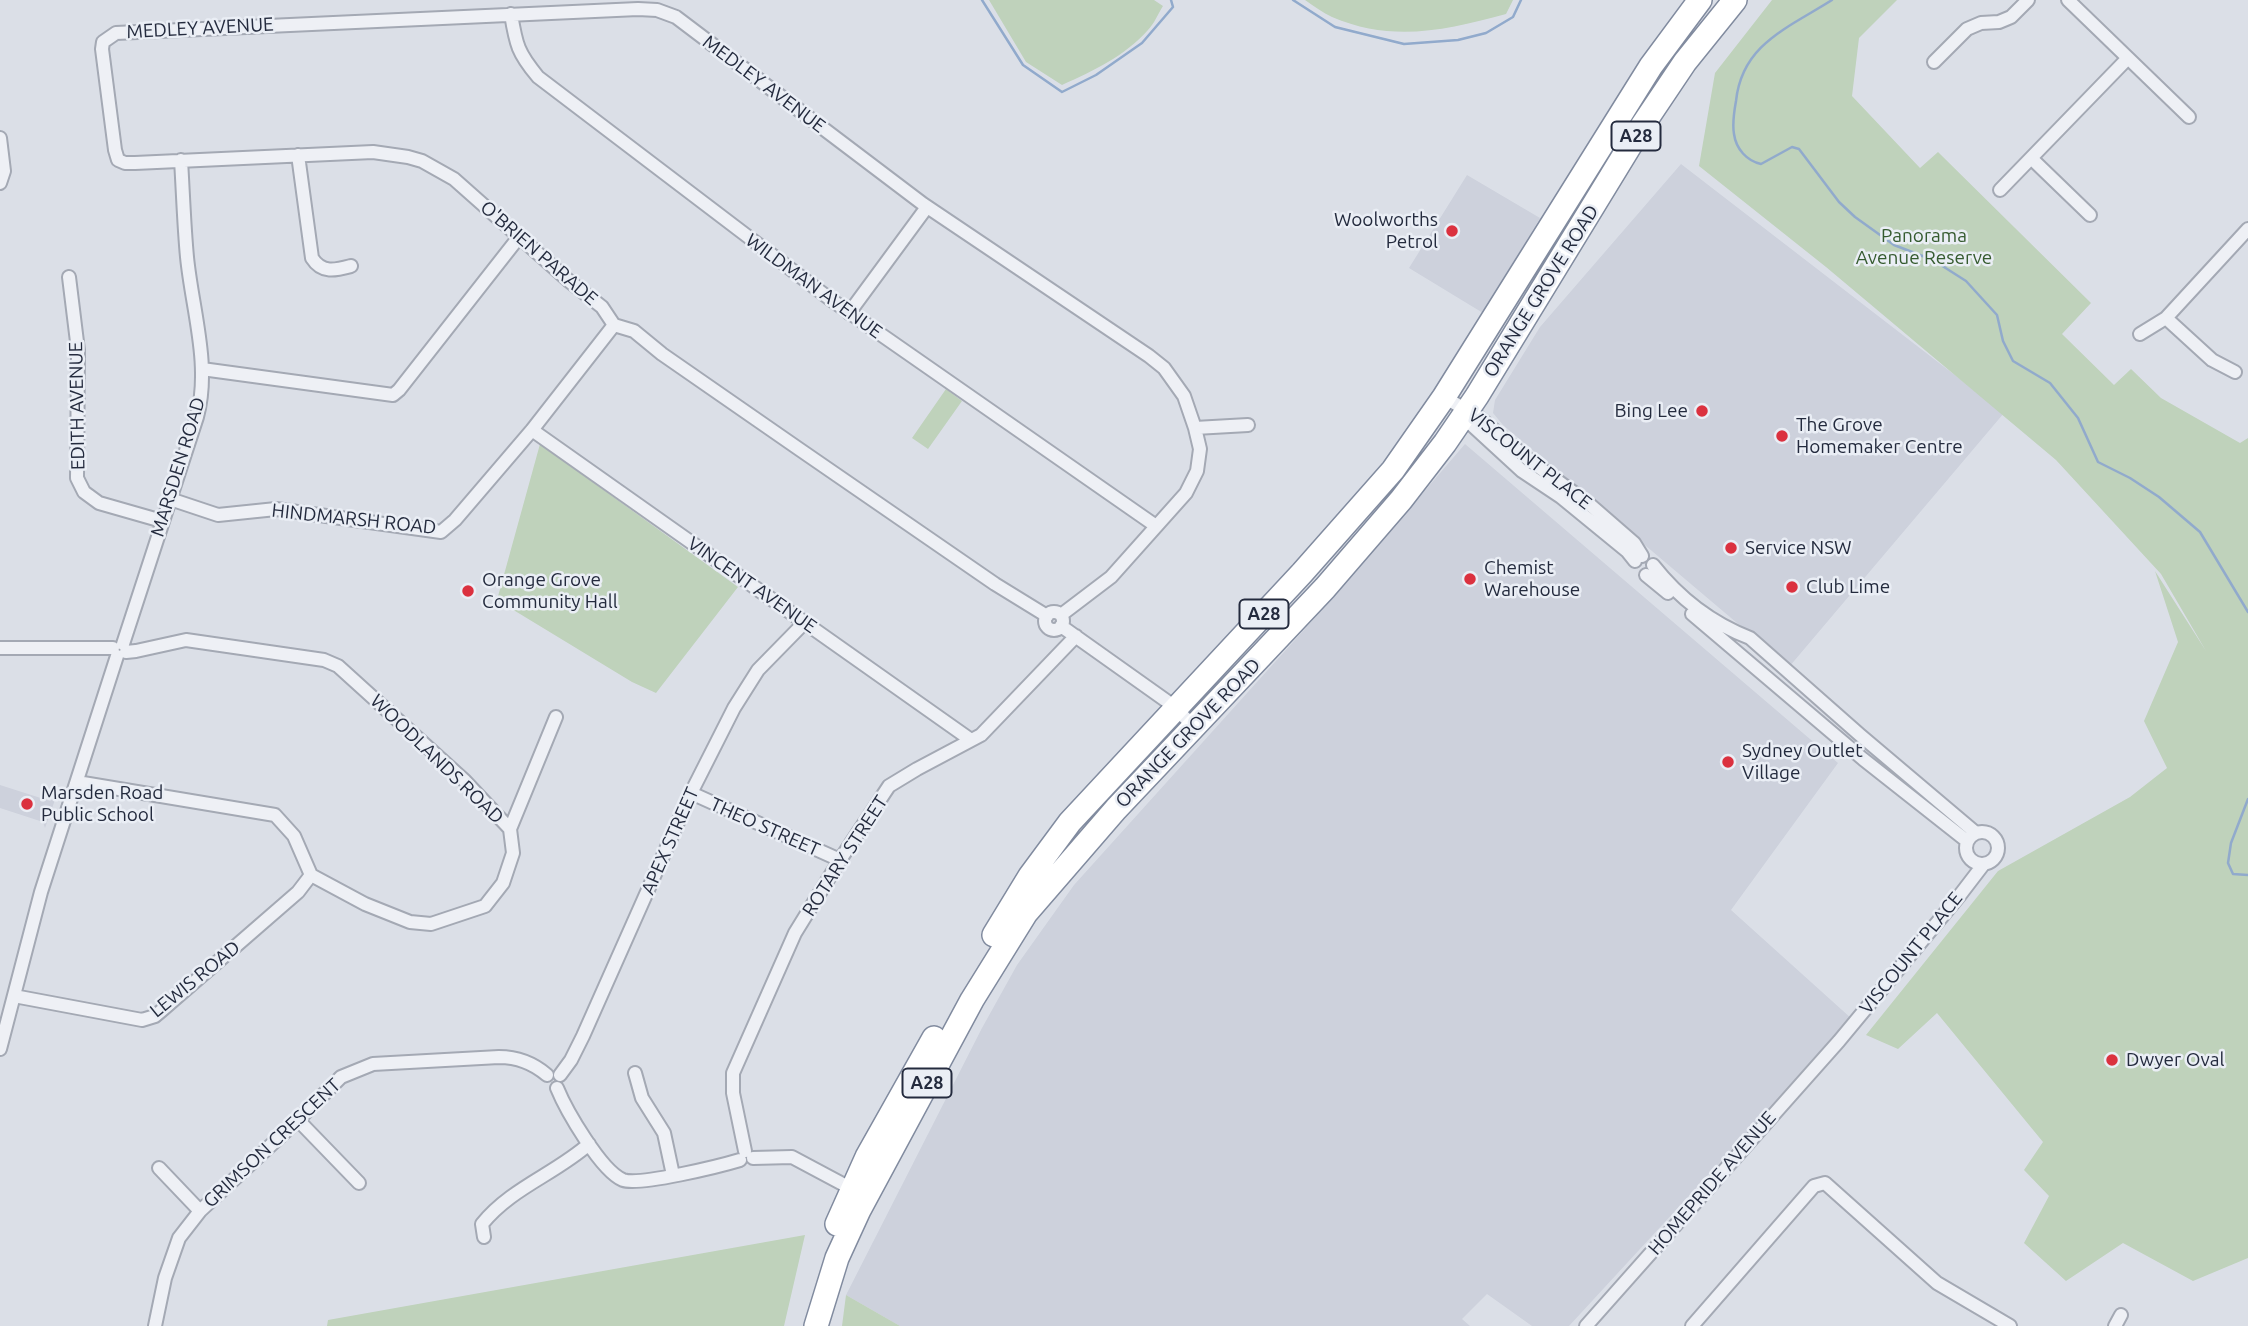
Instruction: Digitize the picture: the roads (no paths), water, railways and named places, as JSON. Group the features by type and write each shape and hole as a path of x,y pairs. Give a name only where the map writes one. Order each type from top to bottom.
{"highway":[{"name":"ORANGE GROVE ROAD","path":"805,1326 823,1264 852,1189 895,1105 1030,876 1070,822 1372,496 1393,470 1444,397 1651,66 1700,0"},
{"name":"ORANGE GROVE ROAD","path":"816,1326 837,1258 859,1210 953,1035 1026,913 1084,844 1325,588 1401,500 1465,414 1642,126 1685,62 1735,0"}],"street":[{"path":"1934,62 1967,29 2011,17 2028,0"},
{"path":"2068,0 2189,117"},
{"name":"MEDLEY AVENUE","path":"116,156 102,49 107,38 116,33 638,9 657,10 676,17 927,207 1164,368 1184,396 1200,449 1197,471 1186,493 1111,577 1061,621"},
{"name":"WILDMAN AVENUE","path":"511,14 516,45 538,77 849,313 1156,526"},
{"path":"2000,190 2128,58"},
{"path":"0,138 4,172 0,183"},
{"name":"O'BRIEN PARADE","path":"116,156 125,163 373,152 422,161 435,167 463,186 602,307 614,325 634,331 662,354 799,449 995,584 1047,616 1048,627 1056,629 1061,621"},
{"path":"298,155 312,258 320,267 331,271 351,266"},
{"path":"2031,158 2090,215"},
{"name":"MARSDEN ROAD","path":"0,1049 41,892 201,403 202,369 187,257 181,160"},
{"path":"849,313 927,207"},
{"path":"2140,334 2166,318 2248,229"},
{"path":"202,369 393,395 519,237"},
{"name":"EDITH AVENUE","path":"69,277 78,350 77,478 84,492 99,503 162,521"},
{"path":"2166,318 2213,360 2235,372"},
{"name":"HINDMARSH ROAD","path":"170,499 218,515 276,509 441,532 455,520 532,430 614,325"},
{"name":"VISCOUNT PLACE","path":"1444,397 1465,414 1522,471 1561,497 1638,558 1635,570 1640,574 1649,570"},
{"path":"1195,428 1248,425"},
{"name":"VINCENT AVENUE","path":"532,430 971,740"},
{"path":"1649,570 1863,759 1971,837"},
{"path":"1649,570 1704,615 1727,629 1750,638 1971,837"},
{"path":"1061,621 1076,636 1175,708 1194,726"},
{"name":"APEX STREET","path":"555,1079 571,1060 583,1036 691,793 734,708 758,670 804,623"},
{"name":"ROTARY STREET","path":"746,1156 733,1093 733,1073 795,933 840,860 889,786 981,735 1076,636"},
{"name":"WOODLANDS ROAD","path":"0,648 120,650 186,640 331,662 355,680 465,780 510,830 513,853 503,883 485,906 431,924 410,922 365,904 311,875"},
{"path":"510,830 556,717"},
{"path":"77,782 275,815 294,836 311,875"},
{"name":"THEO STREET","path":"691,793 840,860"},
{"path":"1981,832 1992,835 1998,845 1996,856 1983,865 1977,864 1966,852 1971,837 1981,832"},
{"name":"VISCOUNT PLACE","path":"1839,1041 1983,865"},
{"name":"LEWIS ROAD","path":"14,996 120,1017 142,1020 150,1018 161,1012 298,892 311,875"},
{"name":"HOMEPRIDE AVENUE","path":"1586,1326 1839,1041"},
{"name":"GRIMSON CRESCENT","path":"155,1326 165,1278 179,1238 200,1211 341,1077 373,1064 507,1057 528,1062 555,1079"},
{"path":"635,1073 642,1098 664,1133 673,1175"},
{"path":"555,1079 562,1100 606,1168 623,1180 643,1181 715,1167 746,1156 792,1157 852,1189"},
{"path":"298,1120 359,1183"},
{"path":"484,1237 482,1224 510,1195 590,1144"},
{"path":"159,1168 200,1211"},
{"path":"1692,1326 1814,1186 1825,1183 1937,1283 2010,1326"}],"waterway":[{"path":"982,0 1023,65 1062,92 1096,75 1142,43 1173,7 1171,0"},
{"path":"1293,0 1335,27 1404,44 1458,40 1486,33 1513,17 1521,0"},
{"path":"1832,0 1784,29 1757,51 1747,65 1740,81 1733,126 1740,149 1751,160 1761,164 1792,147 1799,149 1839,202 1855,217 1894,245 1933,260 1966,281 1997,315 2003,341 2013,361 2050,383 2078,418 2098,462 2159,497 2200,532 2248,612"},
{"path":"2248,799 2231,843 2228,863 2233,874 2248,875"}],"place":[{"name":"Woolworths Petrol","path":"1452,231"},
{"name":"Bing Lee","path":"1702,411"},
{"name":"The Grove Homemaker Centre","path":"1782,436"},
{"name":"Service NSW","path":"1731,548"},
{"name":"Chemist Warehouse","path":"1470,579"},
{"name":"Club Lime","path":"1792,587"},
{"name":"Orange Grove Community Hall","path":"468,591"},
{"name":"Sydney Outlet Village","path":"1728,762"},
{"name":"Marsden Road Public School","path":"27,804"},
{"name":"Dwyer Oval","path":"2112,1060"}],"park label":[{"name":"Panorama Avenue Reserve","path":"1924,247"}]}
